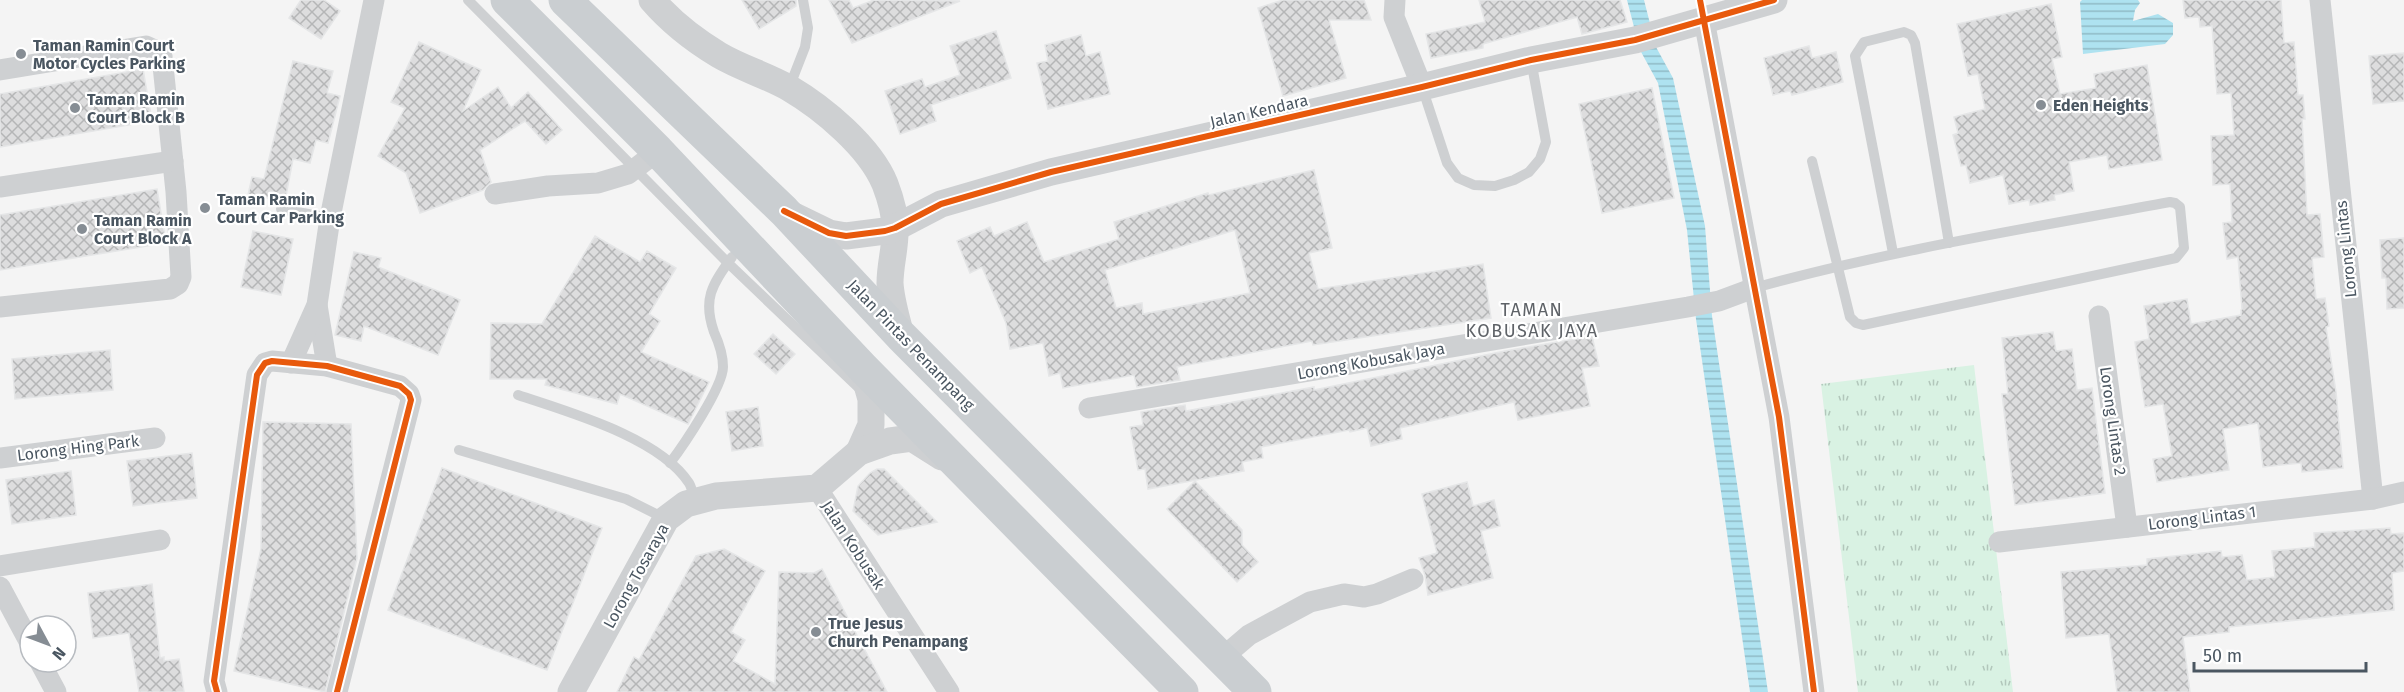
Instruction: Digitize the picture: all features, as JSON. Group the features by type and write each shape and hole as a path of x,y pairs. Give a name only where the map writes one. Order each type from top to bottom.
{"main road":[{"path":"507,0 646,160 736,253 862,367 1182,692"},
{"name":"Jalan Pintas Penampang","path":"566,0 784,211 901,336 1255,692"}],"street":[{"path":"291,363 317,305 330,218 374,0"},
{"path":"652,0 676,25 699,43 744,69 789,88 836,124 874,163 886,189 896,228 890,284 901,336"},
{"path":"1395,0 1394,17 1422,87"},
{"path":"1774,0 1702,10 1779,417 1814,692"},
{"name":"Lorong Lintas","path":"2320,0 2373,499"},
{"name":"Jalan Kendara","path":"784,211 829,233 846,236 896,228 941,204 993,187 1531,60 1635,40 1661,33 1702,10"},
{"path":"0,70 146,46 162,56 182,277 178,284 170,289 0,307"},
{"path":"495,194 548,186 598,183 628,174 646,160"},
{"path":"0,187 173,161"},
{"name":"Lorong Kobusak Jaya","path":"1089,408 1689,307 1719,301 1754,288"},
{"path":"317,305 327,366"},
{"name":"Lorong Lintas 2","path":"2099,316 2127,527"},
{"path":"217,692 214,681 258,375 260,368 272,361 327,366 400,386 409,394 411,400 337,692"},
{"path":"859,452 871,425 871,399 862,367"},
{"name":"Lorong Hing Park","path":"0,458 155,438"},
{"path":"817,488 859,452 890,441 912,438 963,470"},
{"name":"Lorong Tosaraya","path":"571,692 666,519 686,504 716,496 817,488"},
{"name":"Jalan Kobusak","path":"817,488 949,692"},
{"name":"Lorong Lintas 1","path":"1999,542 2373,499 2404,492"},
{"path":"0,566 160,540"},
{"path":"1222,658 1249,635 1310,602 1344,594 1364,597 1413,579"},
{"path":"0,587 18,621"},
{"path":"46,674 56,692"}],"lane":[{"path":"468,0 646,160"},
{"path":"789,88 805,47 808,28 803,0"},
{"path":"1893,253 1855,56 1864,42 1904,32 1911,35 1915,43 1949,243"},
{"path":"1422,87 1447,163 1458,178 1474,185 1495,186 1529,172 1540,159 1546,142 1531,60"},
{"path":"1754,288 1836,265 1893,253 2170,202 2180,207 2184,248 2176,258 1863,325 1856,323 1850,317 1836,265 1812,161"},
{"path":"281,209 330,218"},
{"path":"670,463 690,435 723,369 721,348 707,306 716,280 736,253 871,399"},
{"path":"518,395 602,424 641,444 670,463 689,483 695,502"},
{"path":"459,450 626,499 666,519"}],"green space":[{"path":"1974,365 2013,692 1858,692 1821,384"}],"water":[{"path":"1627,0 1644,0 1656,47 1673,78 1705,226 1712,316 1768,692 1750,692 1696,319 1687,230 1658,83 1640,50"},
{"path":"2082,0 2138,0 2140,3 2135,10 2133,21 2158,14 2173,23 2173,35 2165,44 2083,54 2080,2"}],"building":[{"path":"301,0 324,0 340,11 321,39 289,18"},
{"path":"742,0 796,0 796,6 759,29"},
{"path":"829,0 849,0 853,8 874,0 960,1 852,43"},
{"path":"1283,0 1364,0 1371,20 1329,20 1346,78 1283,96 1258,8"},
{"path":"1479,0 1620,0 1627,22 1582,34 1577,17 1483,44 1483,48 1431,58 1426,34 1485,22"},
{"path":"2183,0 2281,0 2284,43 2294,42 2298,95 2303,95 2307,215 2320,214 2324,257 2312,258 2316,299 2325,298 2329,326 2326,327 2336,392 2343,468 2302,472 2301,463 2263,467 2258,423 2223,429 2229,470 2157,482 2153,459 2172,456 2163,404 2145,407 2135,342 2149,339 2144,306 2187,299 2191,324 2241,315 2242,309 2238,257 2227,259 2223,223 2232,222 2230,184 2213,185 2211,136 2234,135 2231,93 2217,94 2212,26 2200,27 2199,17 2185,18"},
{"name":"Eden Heights","path":"2051,4 2062,57 2052,59 2060,94 2096,88 2094,74 2147,65 2162,160 2109,169 2107,155 2069,162 2074,191 2054,195 2055,200 2030,205 2029,200 2009,204 2003,175 1970,183 1966,165 1961,166 1953,135 1958,133 1954,117 1985,109 1978,74 1968,76 1957,24"},
{"path":"996,31 1011,78 931,105 936,121 900,134 885,91 922,79 925,87 960,75 950,46"},
{"path":"1081,35 1086,56 1100,52 1110,94 1048,109 1037,63 1048,61 1045,45"},
{"path":"419,42 481,70 463,111 498,87 511,108 528,92 562,130 546,144 525,121 480,150 491,182 483,190 420,213 406,173 378,156 405,108 391,102"},
{"path":"1809,46 1812,58 1836,52 1843,82 1792,95 1790,91 1773,95 1764,58"},
{"path":"2404,53 2404,101 2373,104 2369,56"},
{"path":"293,61 333,71 327,93 340,96 328,143 316,140 310,163 293,159 285,201 248,195 252,177 264,179"},
{"name":"Taman Ramin Court Block B","path":"143,69 152,121 0,147 0,94"},
{"path":"1652,88 1674,198 1602,213 1579,104"},
{"path":"1314,170 1332,248 1309,253 1318,289 1483,264 1491,318 1313,345 1312,341 1177,367 1180,380 1137,387 1134,375 1063,388 1060,373 1049,376 1043,343 1010,349 1006,323 982,267 970,273 957,241 990,227 994,236 1027,222 1044,262 1119,239 1114,222 1208,193 1209,195","holes":["1235,230 1250,293 1143,314 1142,303 1116,308 1105,270"]},
{"name":"Taman Ramin Court Block A","path":"157,189 166,243 0,270 0,215"},
{"path":"253,231 293,239 281,295 241,287"},
{"path":"595,236 640,262 647,251 676,268 649,314 660,321 641,352 709,382 688,424 620,394 617,404 545,385 547,379 490,379 491,323 542,324"},
{"path":"2404,238 2404,308 2387,309 2386,278 2382,278 2380,240"},
{"path":"354,252 381,258 378,267 460,300 438,355 364,326 361,341 335,335"},
{"path":"2053,332 2056,351 2072,349 2077,390 2092,388 2105,493 2015,505 2002,394 2008,394 2002,338"},
{"path":"773,334 795,354 776,374 754,354"},
{"path":"1592,336 1599,366 1582,368 1590,406 1518,420 1514,402 1400,428 1402,439 1371,446 1367,428 1350,432 1349,430 1261,447 1263,458 1242,462 1244,471 1148,489 1145,469 1138,470 1130,427 1143,425 1141,412 1185,405 1186,411 1314,387 1314,390 1505,351"},
{"path":"110,350 113,390 15,399 12,359"},
{"path":"758,407 763,446 732,451 726,412"},
{"path":"263,422 351,424 357,558 325,692 234,671 261,549"},
{"path":"192,453 197,498 133,506 127,461"},
{"path":"442,468 602,528 547,670 388,610"},
{"path":"877,469 884,469 937,522 878,535 853,511 858,486"},
{"path":"71,471 76,515 12,524 6,480"},
{"path":"1195,481 1242,530 1242,545 1258,562 1237,582 1167,509"},
{"path":"1467,482 1473,506 1494,500 1500,526 1481,531 1493,578 1428,595 1425,575 1419,558 1437,553 1422,494"},
{"path":"2390,528 2391,534 2404,533 2404,571 2392,573 2394,610 2229,627 2229,632 2183,637 2190,692 2117,692 2109,634 2066,638 2061,572 2147,565 2147,559 2221,551 2222,557 2242,555 2247,580 2275,577 2272,551 2315,547 2314,533"},
{"path":"724,549 765,571 731,632 745,640 733,661 775,684 779,572 814,573 822,569 887,692 617,692 634,657 639,660 696,556"},
{"path":"152,584 160,658 164,657 164,661 179,659 184,692 139,692 129,633 93,638 88,593"}],"cycle path":[{"path":"1700,0 1779,417 1814,692"},
{"path":"784,211 829,233 846,236 885,231 941,204 1051,172 1531,60 1635,40 1774,0"},
{"path":"217,692 214,681 257,375 265,363 272,361 327,366 400,386 409,394 411,400 337,692"}],"place":[{"name":"Taman Ramin Court Motor Cycles Parking","path":"21,54"},
{"name":"Eden Heights","path":"2041,105"},
{"name":"Taman Ramin Court Block B","path":"75,108"},
{"name":"Taman Ramin Court Car Parking","path":"205,208"},
{"name":"Taman Ramin Court Block A","path":"82,229"},
{"name":"True Jesus Church Penampang","path":"816,632"}],"district":[{"name":"TAMAN KOBUSAK JAYA","path":"1532,320"}]}
